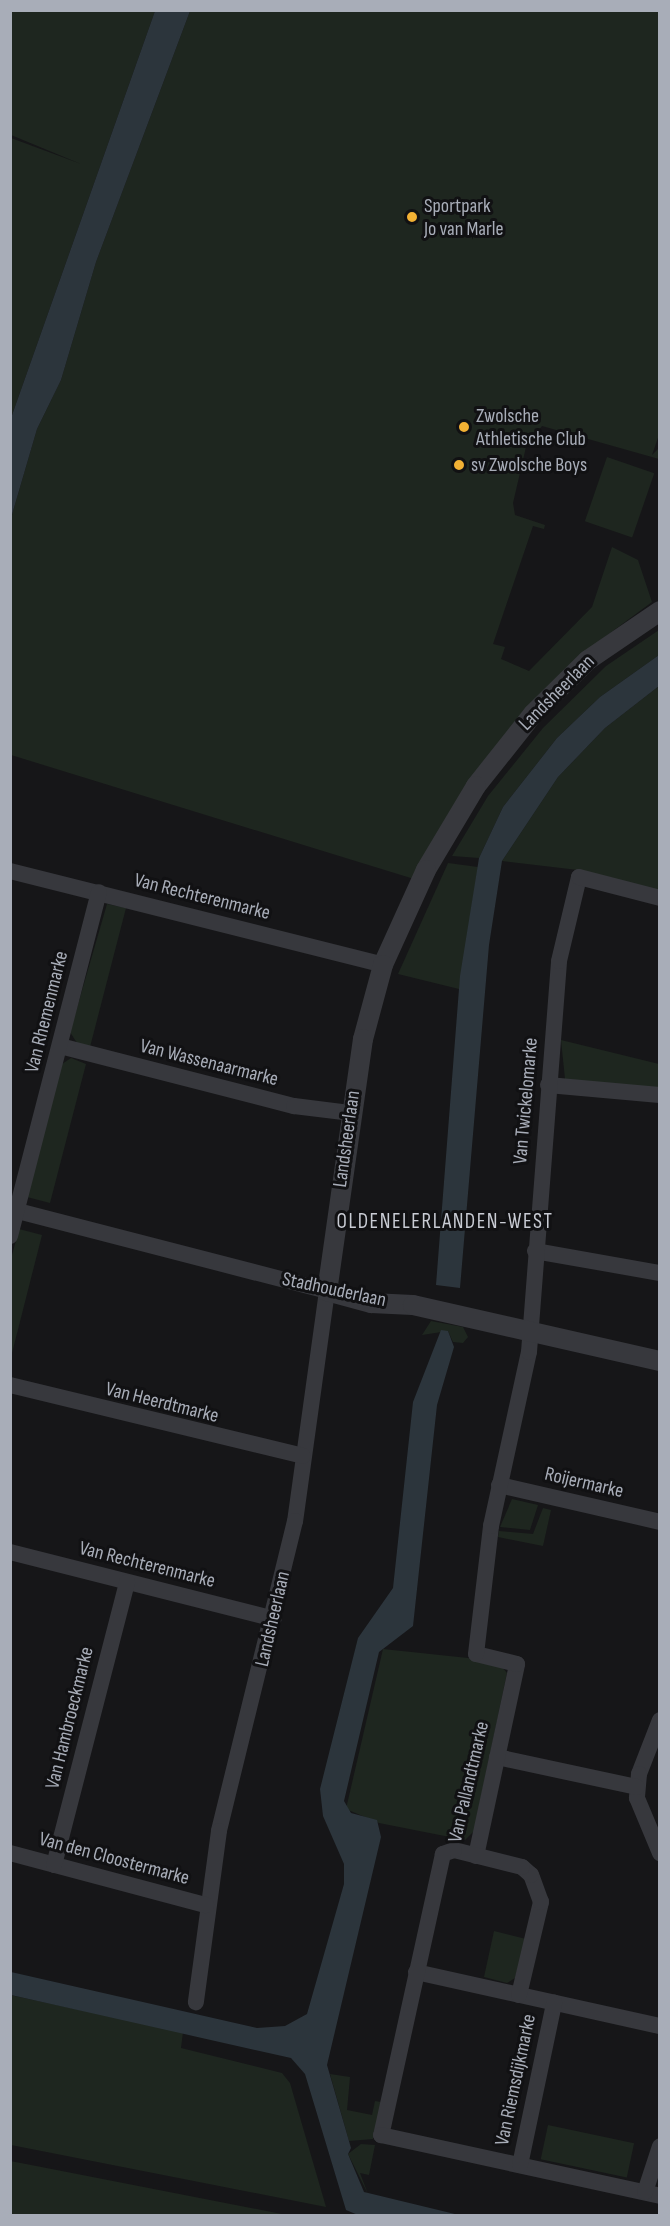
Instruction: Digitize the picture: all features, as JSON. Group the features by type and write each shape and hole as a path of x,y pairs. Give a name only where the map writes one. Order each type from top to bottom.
{"street":[{"name":"Landsheerlaan","path":"196,2002 206,1905 274,1619 303,1456 350,1113 383,964 426,870 488,769 571,676 660,611"},
{"name":"Van Rechterenmarke","path":"10,871 383,964"},
{"name":"Van Twickelomarke","path":"531,1331 559,961 579,877 660,898"},
{"name":"Van Rhemenmarke","path":"10,1236 14,1210 60,1046 99,892"},
{"name":"Van Wassenaarmarke","path":"60,1046 294,1106 350,1113"},
{"path":"548,1086 660,1095"},
{"name":"Stadhouderlaan","path":"14,1210 327,1291 531,1331 660,1361"},
{"path":"536,1251 660,1274"},
{"name":"Van Pallandtmarke","path":"531,1331 499,1485 476,1654 517,1664 476,1856 454,1850 443,1854 381,2135 652,2194"},
{"name":"Van Heerdtmarke","path":"10,1385 303,1456"},
{"name":"Roijermarke","path":"499,1485 660,1522"},
{"name":"Van Rechterenmarke","path":"10,1552 274,1619"},
{"name":"Van Hambroeckmarke","path":"54,1865 127,1582"},
{"path":"660,1720 638,1787 660,1853"},
{"path":"497,1757 638,1787"},
{"name":"Van den Cloostermarke","path":"10,1854 206,1905"},
{"name":"Van Riemsdijkmarke","path":"476,1856 522,1867 541,1902 519,1995"},
{"name":"Van Riemsdijkmarke","path":"416,1972 660,2026"},
{"name":"Van Riemsdijkmarke","path":"520,2165 555,2003"},
{"path":"652,2194 660,2146"}],"shaded area":[{"path":"10,11 155,11 11,418 11,138 81,164 11,135"},
{"path":"155,11 190,11 96,262 61,380 37,429 11,518 11,418"},
{"name":"Sportpark Jo van Marle","path":"190,11 659,11 660,432 652,455 659,448 659,459 542,426 526,447 513,503 515,515 545,525 544,529 533,526 493,644 505,647 501,659 529,671 592,607 612,547 638,560 652,602 598,642 414,879 11,755 11,518 37,429 61,380 96,262"},
{"path":"607,457 654,473 632,538 585,521"},
{"path":"659,630 659,655 600,697 557,738 503,807 479,858 452,856 488,796 543,728 606,666"},
{"path":"659,655 659,686 605,728 558,777 502,861 489,945 460,1288 436,1285 460,976 479,858 503,807 557,738 600,697"},
{"path":"659,686 659,892 578,870 502,861 558,777 605,728"},
{"path":"448,863 478,867 459,989 398,974"},
{"path":"107,904 126,908 90,1047 77,1043 70,1032"},
{"path":"561,1040 659,1064 659,1089 565,1079"},
{"path":"71,1058 86,1064 50,1203 27,1197 62,1064"},
{"path":"19,1229 42,1235 11,1357 11,1259"},
{"path":"431,1321 463,1327 468,1337 463,1343 453,1342 448,1331 422,1335"},
{"path":"441,1330 448,1331 454,1347 437,1405 413,1626 379,1652 344,1801 351,1813 377,1820 381,1837 327,2065 351,2148 348,2154 364,2192 459,2215 358,2215 346,2210 305,2074 291,2058 11,1995 11,1972 257,2028 285,2026 307,2014 344,1884 344,1864 323,1816 320,1789 358,1638 393,1588 413,1402"},
{"path":"512,1499 538,1505 530,1530 500,1527"},
{"path":"543,1508 551,1510 543,1546 498,1537 499,1531 533,1534"},
{"path":"383,1649 468,1658 501,1666 507,1673 474,1831 465,1840 379,1823 346,1809"},
{"path":"494,1931 526,1939 515,1978 507,1983 484,1977"},
{"path":"10,1995 183,2032 181,2048 282,2073 290,2083 326,2207 11,2145"},
{"path":"330,2074 350,2077 347,2110 372,2115 375,2101 381,2102 373,2139 349,2141"},
{"path":"548,2125 634,2143 627,2178 541,2159"},
{"path":"361,2144 375,2145 369,2175 360,2173 368,2194 348,2154"},
{"path":"10,2161 26,2164 287,2215 11,2215"}],"place":[{"name":"Sportpark Jo van Marle","path":"412,217"},
{"name":"Zwolsche Athletische Club","path":"464,427"},
{"name":"sv Zwolsche Boys","path":"459,465"}],"district":[{"name":"OLDENELERLANDEN-WEST","path":"445,1222"}]}
